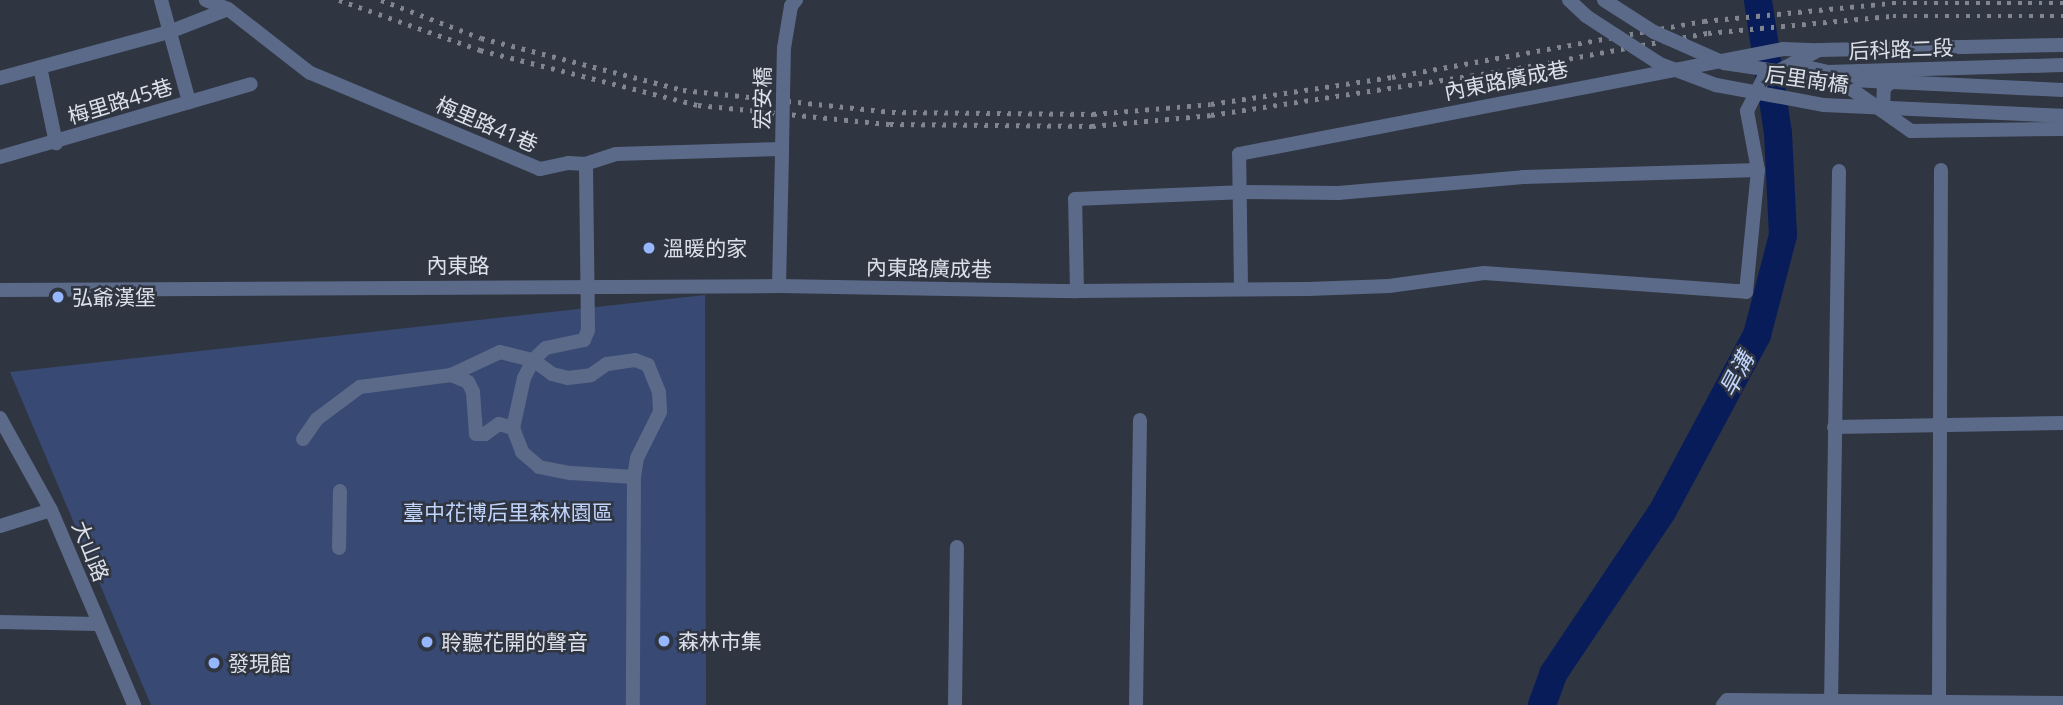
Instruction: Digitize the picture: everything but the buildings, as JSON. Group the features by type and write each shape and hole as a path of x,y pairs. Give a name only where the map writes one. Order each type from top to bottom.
{"street":[{"path":"161,0 190,102"},
{"name":"梅里路41巷","path":"206,0 228,9 310,73 540,169 568,163 586,164 616,154 782,149"},
{"name":"宏安橋","path":"782,149 784,48 791,6 796,0"},
{"name":"后里南橋","path":"1569,0 1586,16 1660,64 1716,85 1824,105 2063,116"},
{"name":"后里南橋","path":"1604,0 1654,32 1724,63 1830,79 2063,90"},
{"path":"0,78 169,32 228,9"},
{"path":"1241,289 1389,286 1484,273 1746,292 1758,170 1747,111 1763,79 1819,50 2063,45"},
{"name":"內東路廣成巷","path":"779,286 1077,291 1241,289 1239,154 1783,48 1819,50"},
{"path":"1793,64 1827,72"},
{"name":"后科路二段","path":"1827,72 2063,65"},
{"path":"40,67 56,143"},
{"path":"1883,111 1884,88 1906,70"},
{"name":"后科路二段","path":"1827,72 1911,131 2063,130"},
{"name":"梅里路45巷","path":"0,157 56,143 251,84"},
{"path":"779,286 782,149"},
{"path":"586,164 588,330 584,340 547,348 533,360 524,378 513,428 522,452 539,467 571,473 634,477"},
{"path":"1077,291 1075,199 1239,192 1338,193 1523,177 1758,170"},
{"path":"1939,703 1941,170"},
{"path":"1831,703 1839,171"},
{"name":"內東路","path":"0,290 779,286"},
{"path":"303,439 317,419 360,387 451,375 500,352 533,360 552,374 568,378 591,375 607,364 635,360 648,365 659,392 660,412 637,458 634,477 633,705"},
{"path":"451,375 468,383 473,392 476,434 485,434 499,424 513,428"},
{"name":"大山路","path":"0,418 51,510 97,624 134,705"},
{"path":"1136,705 1140,420"},
{"path":"1834,427 2063,423"},
{"path":"339,548 340,491"},
{"path":"0,526 51,510"},
{"path":"955,705 957,547"},
{"path":"0,622 97,624"},
{"path":"1723,705 1727,700 2063,703"}],"green space":[{"name":"臺中花博后里森林園區","path":"705,295 706,705 151,705 10,372"}],"waterway":[{"name":"旱溝","path":"1542,705 1553,674 1662,512 1757,335 1783,235 1778,133 1758,0"}],"railway":[{"path":"339,0 480,50 698,105 890,124 1092,126 1211,115 1497,72 1708,33 1893,16 2063,16"},
{"path":"381,0 481,38 683,90 892,112 1093,114 1211,104 1392,77 1704,21 1892,3 2063,3"}],"place":[{"name":"溫暖的家","path":"649,248"},
{"name":"弘爺漢堡","path":"58,297"},
{"name":"森林市集","path":"664,641"},
{"name":"聆聽花開的聲音","path":"427,642"},
{"name":"發現館","path":"214,663"}]}
